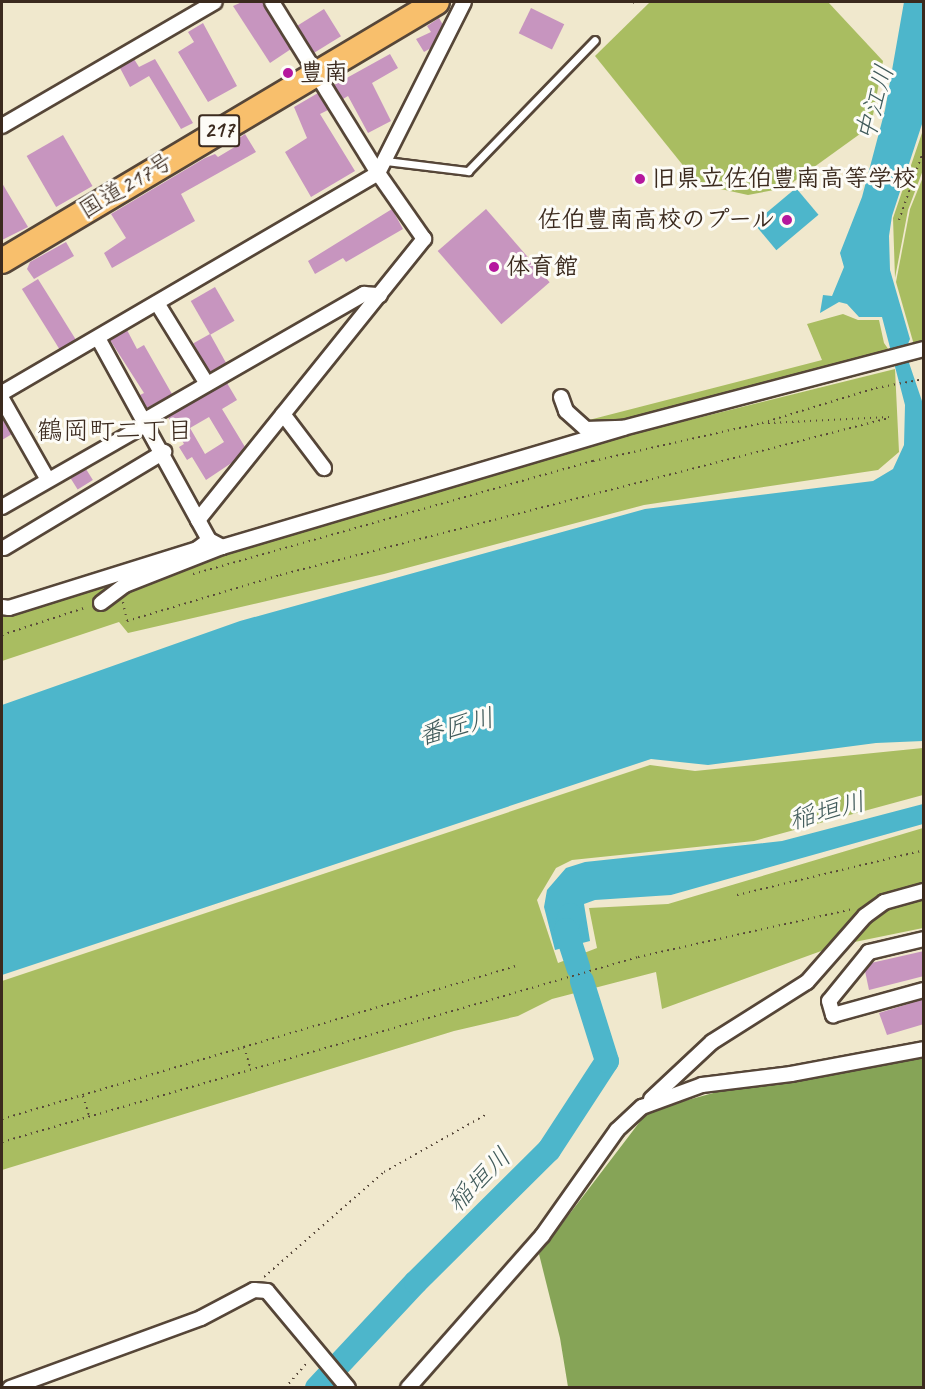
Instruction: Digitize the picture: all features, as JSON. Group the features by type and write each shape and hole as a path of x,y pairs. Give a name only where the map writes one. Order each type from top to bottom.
{"highway":[{"name":"国道217号","path":"2,261 315,72 437,2"}],"street":[{"path":"2,126 215,2"},
{"path":"198,520 424,240 382,167 315,72 272,2"},
{"path":"2,393 158,303 382,167 464,2"},
{"path":"2,507 207,384 364,294 380,295"},
{"path":"158,303 207,384"},
{"path":"98,338 164,452 209,540 222,547"},
{"path":"100,603 125,585 222,547 623,428 924,349"},
{"path":"561,397 566,411 586,429 623,428"},
{"path":"2,399 48,480"},
{"path":"283,414 324,468"},
{"path":"4,548 164,452"},
{"path":"2,607 9,608 186,552 209,540"},
{"path":"408,1388 542,1236 617,1130 712,1042 807,982 865,916 884,902 924,891"},
{"path":"924,939 868,952 829,1001 833,1015 924,990"},
{"path":"642,1107 702,1085 791,1074 924,1048"},
{"path":"10,1388 201,1318 254,1290 267,1291 347,1387"}],"lane":[{"path":"382,167 468,171 595,40"}],"path":[{"path":"899,220 924,149"},
{"path":"189,575 593,461 762,423 876,388 924,379"},
{"path":"2,634 121,596 128,621 280,575 889,415 762,423"},
{"path":"737,895 924,850"},
{"path":"2,1142 638,957 884,902"},
{"path":"2,1119 516,966"},
{"path":"244,1047 251,1070"},
{"path":"83,1095 89,1116"},
{"path":"261,1291 261,1280 384,1172 487,1114"},
{"path":"285,1388 317,1353"}],"green space":[{"path":"650,2 828,2 883,61 871,126 785,188 748,195 698,184 595,56"},
{"path":"923,130 923,170 908,210 895,278 893,218"},
{"path":"923,177 923,342 914,345 896,282 910,209"},
{"path":"843,314 858,320 879,320 884,343 891,353 624,421 588,426 585,421 822,360 807,324"},
{"path":"895,369 899,452 878,470 644,505 384,574 128,633 119,622 2,661 2,608 577,448"},
{"path":"923,748 923,795 754,841 572,860 556,868 537,900 558,963 597,948 589,908 668,904 923,828 923,928 835,946 662,1009 656,972 552,999 518,1016 454,1031 2,1170 2,981 650,765 695,771"},
{"path":"923,1056 923,1387 568,1387 560,1338 539,1254 648,1111 735,1087"}],"water":[{"name":"番匠川","path":"904,2 923,2 923,121 892,216 889,236 890,270 910,339 905,351 923,404 923,741 876,743 708,765 651,759 2,975 2,705 240,621 645,509 873,481 893,469 904,445 905,405 882,317 859,317 847,304 839,302 820,313 823,295 832,296 844,267 840,253 862,197 885,110"},
{"name":"佐伯豊南高校のプール","path":"796,188 818,215 776,250 754,223"},
{"path":"923,804 923,824 671,895 595,900 584,904 590,941 555,950 544,907 547,890 566,868 585,862 782,841"}],"building":[{"path":"242,2 262,2 291,49 270,63 233,6"},
{"path":"531,8 564,24 552,49 519,33"},
{"path":"324,9 341,36 314,53 297,26"},
{"path":"439,18 443,25 431,48 424,52 416,39 431,32 427,26"},
{"path":"203,23 237,86 208,102 178,52 194,42 188,32"},
{"path":"390,54 398,68 372,83 391,121 368,133 348,96 343,99 334,85"},
{"path":"134,59 139,67 155,59 193,123 181,129 149,76 130,87 120,68"},
{"path":"318,93 328,110 320,114 355,171 311,197 285,152 307,138 294,107"},
{"path":"245,134 256,152 181,194 195,221 112,268 104,253 126,238 111,214 205,158 215,154 218,157 238,145 235,141"},
{"path":"63,135 92,186 56,207 27,156"},
{"path":"2,183 28,227 2,240"},
{"path":"392,209 403,229 346,262 343,258 315,274 308,261"},
{"name":"体育館","path":"486,209 550,282 501,324 438,251"},
{"path":"66,242 74,256 34,279 27,269 30,262"},
{"path":"38,279 76,339 60,349 22,289"},
{"path":"215,287 234,321 210,335 191,301"},
{"path":"127,330 137,349 144,345 172,394 147,408 140,395 144,393 110,340"},
{"path":"210,334 226,363 209,372 193,343"},
{"path":"227,383 237,400 222,409 245,447 233,462 206,480 192,457 187,460 179,447 184,444 168,417","holes":["209,417 224,442 205,454 190,428"]},
{"path":"2,416 12,434 2,440"},
{"path":"86,469 93,480 78,490 71,479"},
{"path":"924,951 924,976 869,990 865,971 871,963"},
{"path":"924,999 924,1024 887,1035 879,1013"}],"waterway":[{"name":"稲垣川","path":"570,915 566,930 578,968"},
{"name":"稲垣川","path":"317,1388 416,1282 549,1150 607,1061 582,981"}],"place":[{"name":"豊南","path":"288,73"},
{"name":"旧県立佐伯豊南高等学校","path":"640,179"},
{"name":"佐伯豊南高校のプール","path":"787,220"},
{"name":"体育館","path":"494,267"}],"district":[{"name":"鶴岡町二丁目","path":"115,431"}],"water label":[{"name":"中江川","path":"875,103"}]}
